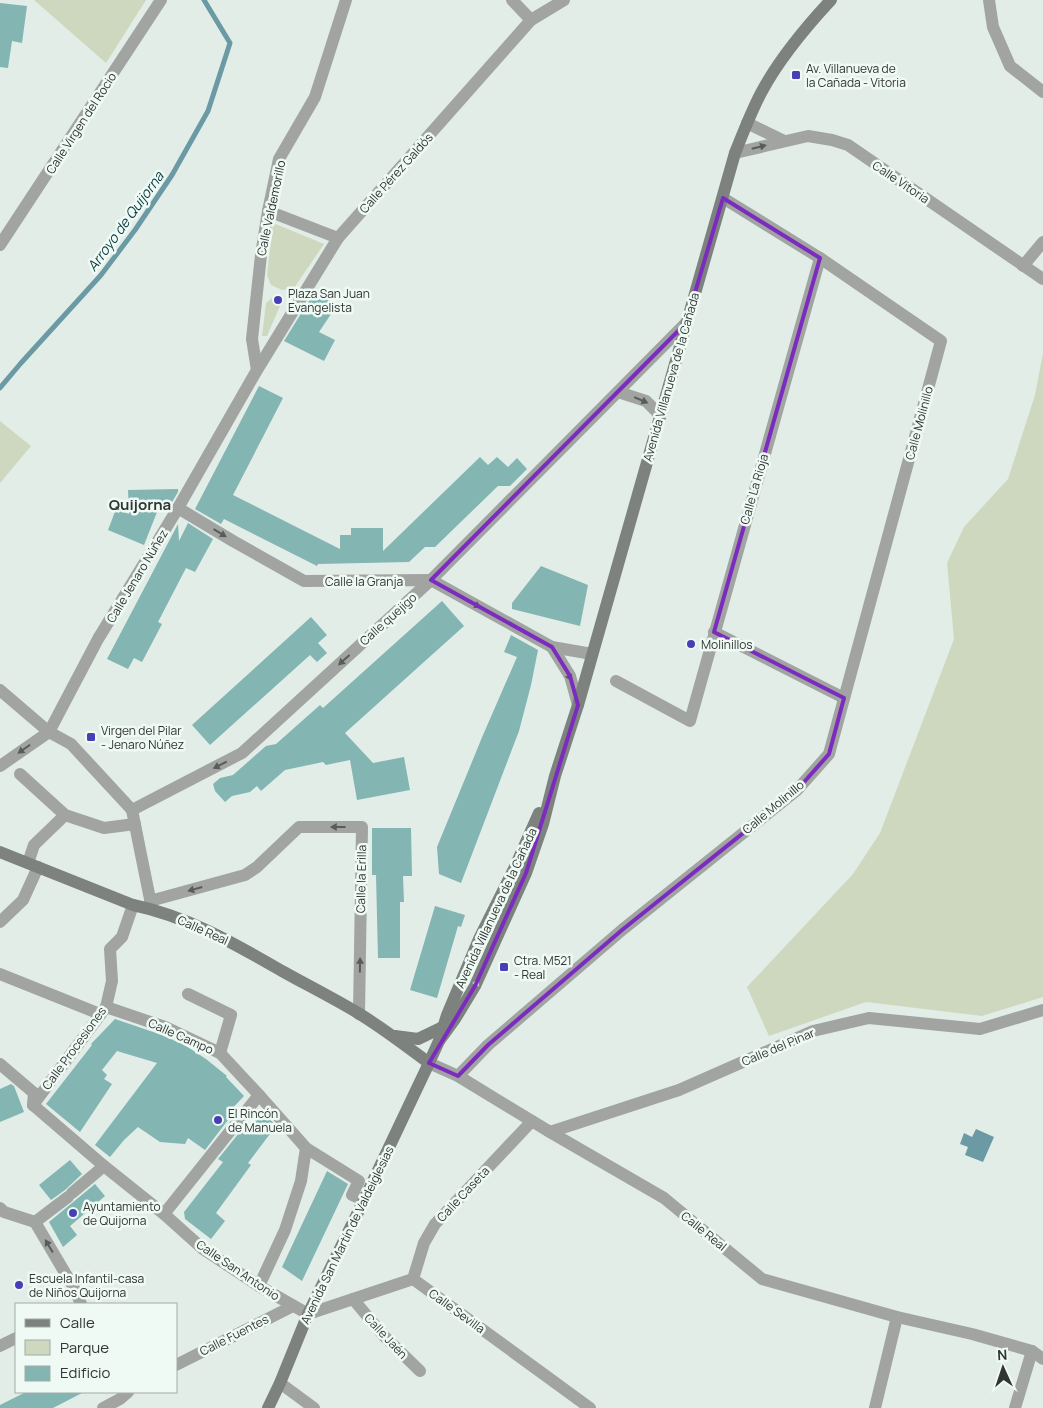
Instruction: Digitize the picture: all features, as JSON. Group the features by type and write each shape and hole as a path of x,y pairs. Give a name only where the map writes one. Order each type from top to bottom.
{"main road":[{"name":"Avenida Villanueva de la Cañada","path":"439,1041 475,986 526,873 543,824 555,776 578,704 735,153 761,92 780,63 831,0"},
{"name":"Avenida Villanueva de la Cañada","path":"429,1063 479,939 515,867 555,776"},
{"name":"Calle Real","path":"0,852 133,905 151,905 232,943 359,1014 429,1063"},
{"name":"Calle Real","path":"392,1036 418,1039 443,1027"},
{"name":"Avenida San Martín de Valdeiglesias","path":"268,1408 308,1314 429,1063"}],"street":[{"name":"Calle Virgen del Rocio","path":"0,245 161,0"},
{"name":"Calle Valdemorillo","path":"257,370 252,339 261,255 279,159 315,97 346,0"},
{"path":"512,0 531,20"},
{"name":"Calle Pérez Galdós","path":"257,370 338,238 531,20 564,0"},
{"path":"989,0 993,27 1010,66 1043,92"},
{"path":"747,123 784,141"},
{"name":"Calle Vitoria","path":"735,153 808,136 848,145 1043,279"},
{"path":"723,198 820,258"},
{"path":"268,211 338,238"},
{"path":"1023,266 1043,242"},
{"name":"Calle Molinillo","path":"458,1076 488,1044 622,930 797,790 829,754 941,342 820,258"},
{"name":"Calle La Rioja","path":"616,681 690,721 820,258"},
{"name":"Calle quejigo","path":"132,810 242,753 431,580 686,323"},
{"name":"Calle Jenaro Núñez","path":"49,732 98,639 178,508 257,370"},
{"path":"618,392 646,401 660,415"},
{"name":"Calle la Granja","path":"178,508 304,581 431,580 552,647 592,654"},
{"path":"714,632 844,698"},
{"name":"Calle la Granja","path":"552,647 570,676 578,704"},
{"path":"0,690 49,732 71,744 132,810 151,905"},
{"path":"0,766 49,732"},
{"path":"20,774 64,815 104,828 135,824"},
{"path":"2,917 23,900 33,865 34,846 64,815"},
{"name":"Calle la Erilla","path":"151,905 245,875 257,867 299,827 362,827 359,1014"},
{"name":"Calle Procesiones","path":"32,1105 103,1010 112,981 110,949 122,938 133,905"},
{"name":"Calle Campo","path":"0,974 103,1010 165,1027 220,1053 306,1148 358,1181 352,1195 364,1200"},
{"path":"188,994 231,1015 220,1053"},
{"name":"Calle del Pinar","path":"550,1132 679,1090 822,1029 869,1018 980,1029 1043,1010"},
{"name":"Calle Real","path":"429,1063 458,1076 664,1198 762,1279 898,1317 972,1334 1032,1351 1043,1359"},
{"path":"1,1065 34,1093 32,1105"},
{"path":"164,1214 259,1095"},
{"name":"Calle San Antonio","path":"32,1105 164,1214 203,1249 308,1314"},
{"name":"Calle Caseta","path":"413,1279 424,1243 435,1224 532,1121"},
{"path":"260,1286 288,1222 301,1181 306,1148"},
{"path":"35,1222 104,1166"},
{"path":"0,1208 4,1212 35,1222 74,1288 80,1303"},
{"path":"308,1314 413,1279"},
{"name":"Calle Sevilla","path":"413,1279 590,1408"},
{"name":"Calle Jaén","path":"353,1299 384,1336 420,1371"},
{"name":"Calle Fuentes","path":"178,1364 293,1306"},
{"path":"875,1408 898,1317"},
{"path":"0,1346 15,1338"},
{"path":"1015,1408 1032,1351"},
{"path":"280,1383 314,1408"},
{"path":"103,1408 122,1398"}],"highlighted area":[{"path":"723,198 820,258 714,632 844,698 829,754 797,790 622,930 488,1045 458,1076 429,1063 475,986 526,873 578,705 570,676 552,647 431,580 686,323"}],"green space":[{"path":"34,0 146,0 106,63"},
{"path":"273,223 324,244 294,288 282,290 271,285 267,275"},
{"path":"272,298 277,300 280,306 267,336 262,336 266,303"},
{"path":"1043,353 1043,997 982,1016 866,1002 769,1036 747,987 853,874 880,833 954,639 947,563 964,527 1008,479 1035,395"},
{"path":"0,421 31,446 0,483"}],"water":[{"path":"976,1129 994,1137 983,1162 965,1155 968,1147 960,1144 964,1133 972,1137"}],"building":[{"path":"0,3 27,6 22,43 12,41 8,68 0,67"},
{"path":"315,291 337,305 319,332 335,340 324,361 284,341"},
{"path":"259,386 283,398 233,495 340,549 340,535 351,535 351,528 383,528 383,551 480,457 488,465 497,457 508,467 517,458 527,469 510,486 498,486 435,547 425,547 409,562 318,564 317,566 224,519 221,524 195,509"},
{"path":"178,489 169,507 159,507 144,545 108,530 116,509 129,514 128,490"},
{"path":"188,523 213,539 195,572 186,568 158,622 162,624 142,662 134,658 128,669 107,659 178,524 179,541"},
{"path":"541,566 588,585 580,626 512,609 512,603"},
{"path":"442,601 464,626 345,733 373,763 404,757 410,790 357,800 350,760 326,765 323,762 285,770 261,791 257,786 250,792 232,796 225,802 215,791 213,784 220,778 233,775 266,746 276,744 320,705 323,708"},
{"path":"311,617 327,635 318,643 327,653 317,662 310,655 210,745 192,725"},
{"path":"511,635 538,650 531,685 519,731 461,883 439,874 437,847 517,657 504,652"},
{"path":"372,828 411,828 412,876 403,876 404,902 400,902 400,958 378,958 376,875 372,875"},
{"path":"435,906 465,915 461,927 458,926 437,998 410,990"},
{"path":"115,1019 162,1035 186,1046 227,1076 244,1096 228,1113 231,1116 205,1150 188,1138 185,1144 160,1142 138,1127 110,1157 95,1145 157,1063 117,1051 102,1070 107,1075 104,1079 112,1084 80,1132 46,1104 91,1044"},
{"path":"11,1084 14,1086 24,1112 0,1122 0,1089"},
{"path":"261,1113 276,1126 248,1163 251,1165 216,1213 225,1221 211,1239 185,1219 184,1212 223,1162 218,1159 243,1128 247,1132"},
{"path":"70,1160 82,1174 51,1200 39,1185"},
{"path":"327,1171 348,1184 302,1281 282,1267"},
{"path":"95,1184 105,1196 70,1226 77,1235 63,1247 49,1222"},
{"path":"24,1393 82,1393 53,1408 0,1408 0,1405"}],"waterway":[{"name":"Arroyo de Quijorna","path":"0,388 101,275 135,230 172,175 208,111 230,43 204,0"}],"place":[{"name":"Av. Villanueva de la Cañada - Vitoria","path":"796,75"},
{"name":"Plaza San Juan Evangelista","path":"278,300"},
{"name":"Molinillos","path":"691,644"},
{"name":"Virgen del Pilar - Jenaro Núñez","path":"91,737"},
{"name":"Ctra. M521 - Real","path":"504,967"},
{"name":"El Rincón de Manuela","path":"218,1120"},
{"name":"Ayuntamiento de Quijorna","path":"73,1213"},
{"name":"Escuela Infantil-casa de Niños Quijorna","path":"19,1285"}],"district":[{"name":"Quijorna","path":"140,504"}]}
